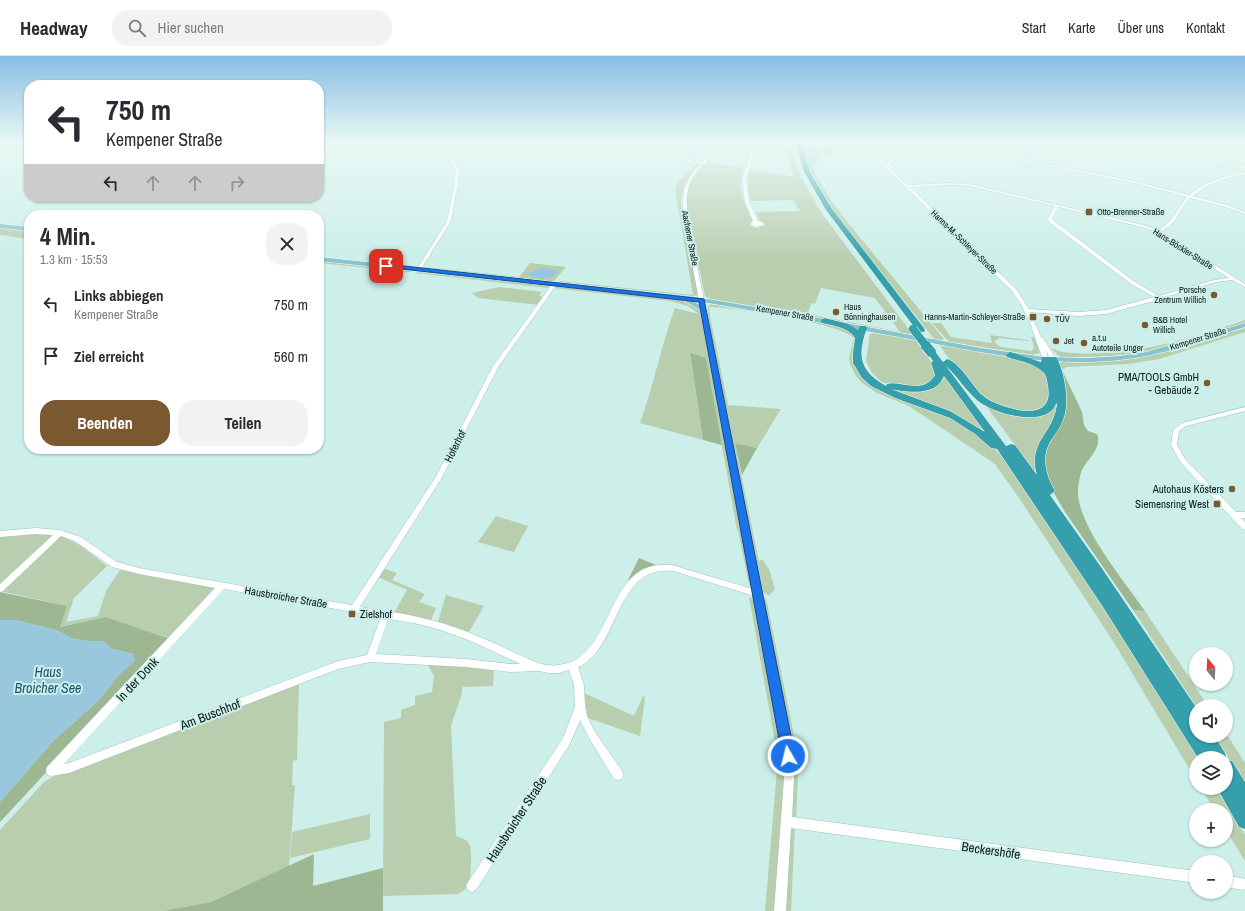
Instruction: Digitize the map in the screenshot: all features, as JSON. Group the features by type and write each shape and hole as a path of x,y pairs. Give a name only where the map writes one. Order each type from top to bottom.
{"highway":[{"path":"807,182 817,201 856,256 917,329"},
{"path":"813,182 829,210 934,351 1037,497 1108,603 1203,751"},
{"path":"825,321 858,333 860,339 858,363 861,371 869,379 888,391 944,411 976,430 999,450 1023,483 1037,497"},
{"path":"866,329 863,364 871,375 883,383 912,390 921,389 935,383 940,372 934,351"},
{"path":"860,339 866,329"},
{"path":"934,351 956,370 973,391 983,400 1001,409 1023,413 1043,411 1051,403 1053,394 1048,371 1049,359"},
{"path":"1010,355 1039,364 1048,371"},
{"path":"1049,359 1061,399 1062,408 1057,423 1042,446 1040,463 1045,484 1061,511 1064,520"},
{"path":"947,362 1064,520 1189,709"},
{"path":"1233,778 1245,797"},
{"path":"1229,795 1245,821"}],"main road":[{"path":"0,226 24,228"},
{"name":"Kempener Straße","path":"324,260 673,296 825,321 1010,355 1049,359 1116,358 1146,354 1245,324"},
{"path":"673,296 694,304 704,310"}],"street":[{"path":"419,269 449,221 456,182"},
{"name":"Aachener Straße","path":"688,182 683,200 702,300"},
{"path":"744,182 747,202 756,222"},
{"name":"Hanns-M.-Schleyer-Straße","path":"902,182 1007,283 1018,296 1049,359"},
{"name":"Hanns-M.-Schleyer-Straße","path":"1132,182 1189,196 1245,213"},
{"path":"1158,231 1164,230 1173,223 1181,206 1189,196 1204,186 1217,182"},
{"name":"Hans-Böckler-Straße","path":"906,186 950,184 968,185 1158,231 1231,279 1245,286"},
{"path":"1057,206 1051,215 1050,218 1052,221 1133,283 1158,298"},
{"path":"1026,310 1079,314 1104,312 1216,281 1231,279"},
{"name":"Hoferhof","path":"354,609 438,479 496,366 555,284"},
{"path":"702,300 788,748 789,770 780,911"},
{"path":"1245,409 1197,419 1184,424 1176,430 1174,445 1183,461 1245,526"},
{"path":"1234,515 1245,515"},
{"name":"Hausbroicher Straße","path":"0,534 36,531 60,533 78,539 115,565 140,572 421,621 456,632 540,667 558,669 573,666 584,661 592,654 602,639 629,585 637,576 647,570 661,568 674,569 758,594"},
{"path":"0,590 60,533"},
{"name":"In der Donk","path":"51,771 222,586"},
{"path":"370,658 386,614"},
{"name":"Am Buschhof","path":"51,771 69,768 338,665 370,658 466,663 511,668 540,667"},
{"name":"Hausbroicher Straße","path":"573,666 579,688 580,707 584,720 618,775"},
{"name":"Hausbroicher Straße","path":"472,886 567,741 580,707"},
{"name":"Beckershöfe","path":"786,822 1189,876"},
{"path":"1233,882 1243,884"}],"green space":[{"path":"679,182 687,182 683,191 681,203 697,295 690,297 561,283 559,281 693,295 675,188"},
{"path":"689,182 741,182 742,196 753,221 749,225 757,228 765,225 760,222 756,212 800,211 793,200 751,201 748,182 804,182 820,211 913,335 712,300 705,296 685,198","holes":["821,288 875,298 900,332 808,314 811,303 815,304"]},
{"path":"816,182 820,182 830,199 848,223 943,338 943,341 935,340 832,210"},
{"path":"0,227 24,229 24,238 0,235"},
{"path":"324,261 413,271 409,272 324,264"},
{"path":"530,263 566,267 553,282 423,269 422,267 519,277"},
{"path":"423,271 549,286 548,288 415,273"},
{"path":"555,285 669,298 691,303 700,311 753,576 749,585 737,530 706,358 690,354 703,440 640,423 675,308 699,314 688,306 670,301 553,288"},
{"path":"499,287 542,292 539,296 545,297 539,305 478,298 472,293"},
{"path":"711,304 817,320 852,330 856,333 864,378 952,418 983,438 996,450 1013,472 1127,643 1194,751 1189,751 1189,768 1113,641 995,464 909,406 877,393 861,382 850,364 849,358 854,338 844,332 808,321 743,310 709,307 728,405 781,409 757,448 735,443 759,562 762,559 769,569 775,589 769,596 763,592 712,342 708,307"},
{"path":"1245,320 1245,323 1180,343 1141,353 1111,356 1060,357 1051,348 1062,352 1086,353 1109,353 1132,350 1178,341"},
{"path":"932,323 941,323 951,337 992,343 990,335 1029,341 999,338 994,342 1001,347 1032,351 1034,347 1031,337 1034,337 1040,353 1033,355 949,342"},
{"path":"1245,328 1245,332 1159,359 1128,364 1066,367 1064,369 1062,368 1063,372 1060,372 1059,363 1062,362 1129,359 1176,348"},
{"path":"874,333 915,339 935,367 936,378 921,387 894,385 882,382 872,373 866,361 870,334"},
{"path":"861,341 864,341 860,358 861,362 859,358"},
{"path":"939,344 1020,359 1044,369 1048,384 1049,399 1045,406 1039,410 1031,411 1022,411 1003,407 989,401 975,391 955,367"},
{"path":"690,353 706,358 722,445 703,440"},
{"path":"865,371 878,382 886,385 919,390 942,373 991,440 980,431 869,379"},
{"path":"1060,372 1063,372 1082,412 1084,425 1088,431 1097,434 1098,439 1096,449 1083,467 1079,484 1078,491 1080,505 1085,520 1104,553 1145,611 1133,610 1065,512 1044,476 1043,453 1065,410"},
{"path":"983,402 1029,415 1058,402 1039,477"},
{"path":"735,443 757,448 742,475"},
{"path":"496,516 528,526 514,552 478,542"},
{"path":"32,534 54,535 0,586 0,536"},
{"path":"62,536 81,546 107,566 74,598 66,622 98,616 106,591 120,570 217,588 170,639 106,617 59,627 67,606 0,591 55,539"},
{"path":"639,558 656,565 642,569 627,582"},
{"path":"386,569 397,573 392,580 425,594 419,602 436,608 431,620 394,613 407,590 376,576 380,571"},
{"path":"0,592 67,606 60,627 106,617 170,639 0,822 0,802 54,740 99,700 117,677 134,661 133,654 112,649 103,641 74,639 56,630 15,620 0,620"},
{"path":"446,595 484,606 469,632 438,622"},
{"path":"749,597 755,600 784,751 785,777 776,911 765,911 778,758"},
{"path":"766,598 797,750 798,771 796,821 793,815 794,770 791,741 764,600"},
{"path":"1133,610 1145,611 1189,677 1189,691 1198,691 1203,699 1191,699"},
{"path":"426,662 494,667 493,686 462,687 462,693 451,726 456,836 464,839 469,844 471,858 470,886 458,894 383,896 384,722 401,718 401,710 415,705 415,696 432,692 434,676"},
{"path":"299,682 297,760 293,761 292,785 295,785 289,866 211,902 163,911 0,911 0,830 44,782 56,775"},
{"path":"584,693 634,716 643,696 645,697 640,736 588,718"},
{"path":"1219,743 1232,743 1245,763 1245,783 1233,764 1233,751 1225,751"},
{"path":"1205,795 1220,795 1225,803 1210,803"},
{"path":"370,814 370,839 290,858 292,832"},
{"path":"1233,816 1245,835 1245,861 1233,841"},
{"path":"795,826 791,911 786,911 791,830"},
{"path":"314,854 313,886 383,868 383,911 163,911 211,902"}],"water":[{"path":"540,268 557,270 558,272 552,277 548,278 536,278 528,275 530,272 535,272 535,270"},
{"name":"Haus Broicher See","path":"0,620 15,620 56,630 74,639 103,641 112,649 133,654 135,661 117,677 99,700 54,740 0,802"}],"place":[{"name":"Otto-Brenner-Straße","path":"1089,212"},
{"name":"Porsche Zentrum Willich","path":"1214,295"},
{"name":"Haus Bönninghausen","path":"836,312"},
{"name":"Hanns-Martin-Schleyer-Straße","path":"1033,317"},
{"name":"TÜV","path":"1047,319"},
{"name":"B&B Hotel Willich","path":"1145,325"},
{"name":"Jet","path":"1056,341"},
{"name":"a.t.u Autoteile Unger","path":"1084,343"},
{"name":"PMA/TOOLS GmbH - Gebäude 2","path":"1207,383"},
{"name":"Autohaus Kösters","path":"1232,489"},
{"name":"Siemensring West","path":"1217,504"},
{"name":"Zielshof","path":"352,614"}],"route":[{"path":"386,266 702,300 786,737 788,756"}]}
